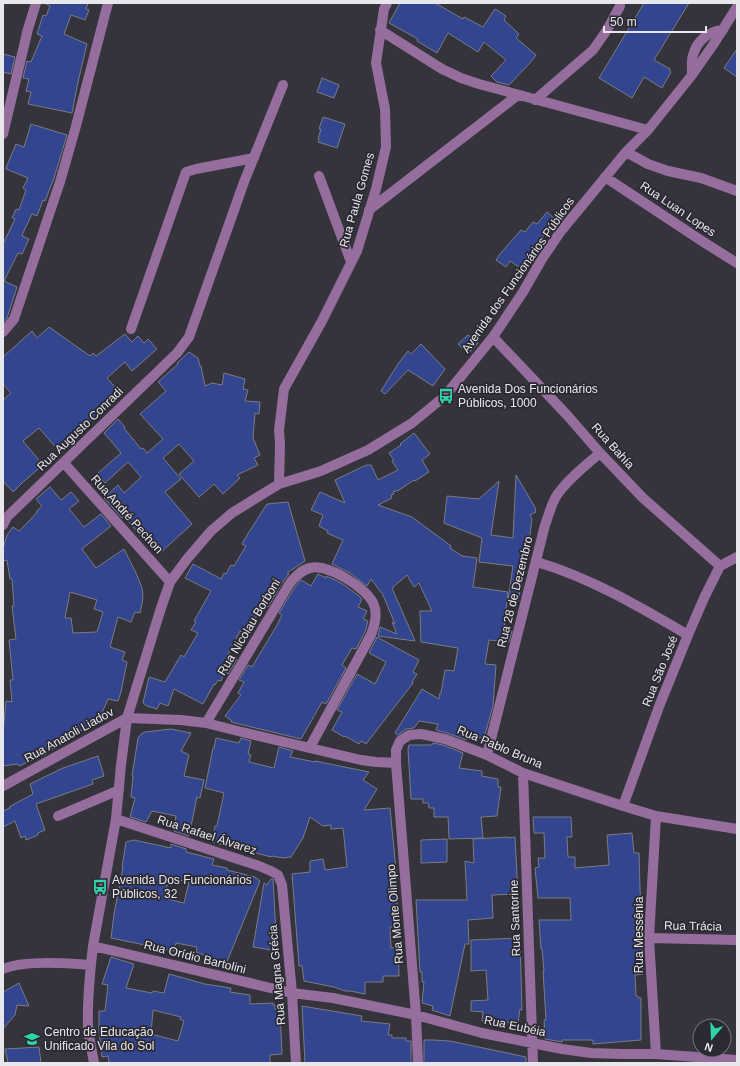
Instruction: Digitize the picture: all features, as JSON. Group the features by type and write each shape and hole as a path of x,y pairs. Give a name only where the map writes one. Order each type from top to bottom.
{"street":[{"path":"3,134 28,29 36,3"},
{"path":"3,332 14,319 60,182 108,3"},
{"name":"Rua Paula Gomes","path":"279,484 280,415 284,389 322,321 357,251 376,188 386,147 385,108 376,63 380,30 384,9 387,3"},
{"name":"Avenida dos Funcionários Públicos","path":"94,1063 88,1028 91,965 93,946 116,819 127,718 160,608 170,582 211,531 232,513 279,484 321,471 368,450 412,422 445,396 493,337 523,292 546,253 570,219 626,152 648,130 692,75 714,45 737,5"},
{"path":"536,100 593,50 607,30 620,6"},
{"path":"380,30 442,69 461,78 648,130"},
{"name":"Rua Augusto Conradi","path":"3,525 7,517 177,353 189,337 244,182 283,85"},
{"path":"369,210 518,95"},
{"path":"626,152 648,164 668,171 701,178 737,191"},
{"path":"131,329 186,172 196,168 254,158"},
{"path":"318,176 351,262"},
{"name":"Rua Luan Lopes","path":"605,177 737,263"},
{"path":"3,318 14,319"},
{"name":"Rua Bahía","path":"493,337 643,498 720,566"},
{"name":"Rua 28 de Dezembro","path":"487,755 545,525 557,496 568,482 600,453"},
{"name":"Rua André Pechon","path":"64,463 170,582"},
{"path":"720,566 737,557"},
{"path":"536,562 554,567 597,585 638,606 688,635"},
{"name":"Rua São José","path":"623,806 660,704 704,598 720,566"},
{"name":"Rua Nicolau Borboni","path":"206,723 290,583 299,574 310,568 325,569 349,580 364,592 374,605 376,620 371,636 310,747"},
{"path":"127,718 181,720 206,723 361,760 396,763"},
{"name":"Rua Anatoli Liadov","path":"3,786 127,718"},
{"name":"Rua Pablo Bruna","path":"396,763 396,750 400,740 409,735 421,734 445,739 487,755 523,773 656,816 737,829"},
{"name":"Rua Monte Olimpo","path":"396,763 416,1015 418,1063"},
{"name":"Rua Santorine","path":"523,773 532,1043 534,1063"},
{"path":"58,816 119,790"},
{"name":"Rua Messênia","path":"656,816 649,938 656,1054"},
{"name":"Rua Rafael Álvarez","path":"116,819 271,870 278,875 282,885"},
{"name":"Rua Magna Grécia","path":"282,885 292,993 296,1063"},
{"name":"Rua Trácia","path":"649,938 737,940"},
{"name":"Rua Orídio Bartolini","path":"93,946 292,993"},
{"path":"3,969 11,966 38,964 91,965"},
{"name":"Rua Eubéia","path":"292,993 333,998 416,1015 482,1032 562,1049 737,1060"}],"building":[{"path":"44,3 88,3 86,9 89,10 85,20 71,15 64,34 87,44 72,113 28,104 31,92 26,91 29,79 23,78 27,61 31,62 42,36 37,34 43,15 46,16 50,6"},
{"path":"400,3 435,3 463,19 464,17 483,27 495,9 506,16 504,20 519,34 516,38 536,55 509,85 497,82 491,76 506,60 484,42 478,52 448,33 437,53 417,41 418,39 389,23"},
{"path":"644,3 689,3 654,60 670,69 671,72 662,88 644,77 632,98 599,78"},
{"path":"737,49 737,77 724,68"},
{"path":"3,54 15,57 11,74 3,72"},
{"path":"322,78 339,85 334,98 317,92"},
{"path":"323,117 345,124 337,148 318,142 321,129 319,129"},
{"path":"31,124 67,135 54,178 45,201 43,200 37,216 32,214 23,233 22,236 29,239 22,254 18,253 4,281 17,287 7,318 3,322 3,244 15,219 12,218 16,209 19,210 26,190 23,188 28,178 6,168 16,144 24,147"},
{"path":"547,212 556,220 535,247 522,269 510,261 506,267 496,260 521,230 525,232 533,222 537,224"},
{"path":"49,327 90,356 93,353 96,356 125,334 132,342 138,336 144,343 148,339 157,349 132,371 125,362 107,378 120,393 93,420 92,419 73,436 74,437 59,451 39,428 23,441 43,465 13,492 3,481 3,400 11,393 3,384 3,357 32,331 37,338"},
{"path":"468,335 478,343 468,354 458,344"},
{"path":"421,344 445,369 433,386 408,370 385,394 381,391 408,351 411,354"},
{"path":"189,352 198,358 205,386 212,383 222,385 224,373 245,379 243,389 248,390 245,401 260,402 259,414 255,413 253,438 260,455 254,458 258,465 237,475 240,478 223,494 214,484 199,497 179,474 194,461 179,444 163,458 181,479 165,492 192,524 160,553 146,539 144,540 124,516 122,518 104,498 118,485 124,493 141,477 128,462 105,483 97,474 121,453 104,433 118,419 141,449 143,448 147,453 163,439 140,414 166,391 158,382"},
{"path":"414,433 430,454 422,460 429,472 393,492 394,494 391,495 392,498 378,505 412,517 462,556 477,558 473,587 508,592 504,630 512,631 509,642 489,640 485,664 496,665 493,706 484,738 467,737 466,740 436,730 438,724 419,721 414,728 406,729 398,735 395,733 422,689 439,699 445,670 454,671 458,648 421,642 420,611 432,611 419,583 414,587 407,575 392,588 415,641 378,636 380,627 397,634 392,622 395,624 383,595 371,579 367,586 350,573 332,564 343,540 327,533 328,531 319,526 323,515 311,510 320,492 345,503 335,480 362,467 371,465 378,480 398,470 389,453 401,445 400,444"},
{"path":"516,475 536,509 536,512 530,515 532,519 528,549 518,601 508,600 513,566 479,562 482,538 444,523 447,496 479,499 499,481 491,535 513,538"},
{"path":"50,487 61,500 71,492 79,501 69,509 84,527 101,514 111,526 82,549 96,568 124,549 142,588 142,604 140,613 135,612 131,622 118,617 110,647 125,652 122,660 127,662 118,701 108,699 101,715 96,721 78,733 58,737 56,747 44,752 46,754 19,766 18,764 3,766 3,733 6,701 12,702 10,680 13,680 9,640 16,639 12,606 14,606 12,579 10,579 7,560 3,561 3,549 7,535 13,527 19,531 42,506 36,499","holes":["70,592 97,600 94,609 103,612 97,632 73,633 71,618 65,618"]},
{"path":"288,502 305,561 287,573 289,574 268,607 263,605 246,634 240,631 228,654 237,659 228,674 225,672 221,681 218,680 215,685 214,684 203,704 174,689 168,706 160,703 157,709 147,706 143,703 149,677 165,682 181,655 184,657 198,633 191,630 196,622 194,621 211,591 185,578 193,564 221,579 231,565 234,566 246,546 242,544 267,504"},
{"path":"318,574 343,584 359,596 362,599 358,607 367,611 363,619 368,621 365,632 356,649 352,648 342,665 346,668 326,704 322,702 301,739 231,722 232,721 225,716 241,695 238,693 244,682 239,680 248,665 252,667 277,625 282,615 279,613 295,587 301,580 311,586"},
{"path":"377,637 419,660 413,672 417,674 412,682 413,683 366,744 361,741 359,744 332,730 342,712 337,710 357,674 375,684 386,662 369,653"},
{"path":"171,729 191,733 181,751 189,755 184,776 204,780 200,798 197,797 189,836 174,831 176,816 152,811 146,822 130,817 135,798 131,797 132,776 138,738 145,732"},
{"path":"216,738 239,743 241,738 251,741 248,754 251,755 249,762 274,768 279,747 293,751 290,757 369,772 363,780 377,789 364,810 390,808 397,880 397,926 390,927 391,948 398,947 399,976 383,976 383,982 365,982 365,994 345,991 334,987 304,981 302,966 299,966 292,874 310,872 310,861 323,859 325,870 347,867 343,828 331,829 331,825 323,826 310,817 303,838 291,857 283,858 271,857 252,852 252,849 232,845 231,847 212,842 224,793 205,788"},
{"path":"433,743 443,745 463,753 459,768 482,771 482,776 498,779 498,787 501,787 497,816 481,817 483,838 449,839 448,817 434,817 434,808 429,808 428,803 423,803 423,799 411,799 409,745 432,745"},
{"path":"98,756 104,776 92,780 93,784 36,804 45,830 26,840 25,836 21,838 15,821 3,827 3,811 33,794 30,784 63,768"},
{"path":"533,817 571,817 572,837 567,837 568,857 575,857 575,868 609,865 607,835 632,833 634,853 639,853 641,921 636,921 639,944 642,943 643,974 635,975 636,996 641,998 641,1040 593,1044 593,1040 562,1040 562,1042 545,1039 544,1020 546,1020 544,971 539,920 571,920 570,898 538,898 535,868 539,867 538,858 545,858 544,833 534,833"},
{"path":"515,837 518,894 492,895 493,918 468,920 469,944 465,944 450,1016 432,1010 433,1006 422,1003 424,982 422,982 422,972 420,972 416,900 467,900 465,861 474,863 473,839"},
{"path":"447,839 447,862 421,863 421,840"},
{"path":"134,840 171,848 171,844 186,849 186,852 214,859 212,865 255,877 260,881 226,964 196,952 197,947 176,943 174,951 111,938 126,842","holes":["169,878 189,882 184,903 164,898"]},
{"path":"271,879 273,879 277,951 253,947 264,883 267,885"},
{"path":"520,938 522,1010 520,1009 518,1023 482,1021 483,1012 471,1011 471,1001 488,1000 486,970 471,971 471,940"},
{"path":"111,957 134,964 126,988 152,993 153,991 164,993 169,974 205,984 231,988 230,992 250,995 250,1004 273,1003 273,1005 275,1005 275,1009 280,1009 282,1054 270,1055 270,1063 109,1063 108,1056 102,1057 99,1031 99,1011 105,1011 108,985 102,984","holes":["153,1010 181,1017 180,1019 184,1021 178,1041 151,1034"]},
{"path":"19,983 29,1006 17,1005 15,1015 3,1029 3,992"},
{"path":"302,1006 362,1016 361,1021 390,1024 388,1035 392,1035 392,1038 406,1038 406,1041 411,1041 411,1063 305,1063"},
{"path":"424,1040 450,1041 526,1057 526,1063 424,1063"},
{"path":"39,1047 41,1063 8,1063 5,1049"}],"place":[{"name":"Avenida Dos Funcionários Públicos, 1000","path":"446,396"},
{"name":"Avenida Dos Funcionários Públicos, 32","path":"100,887"},
{"name":"Centro de Educação Unificado Vila do Sol","path":"32,1039"}]}
